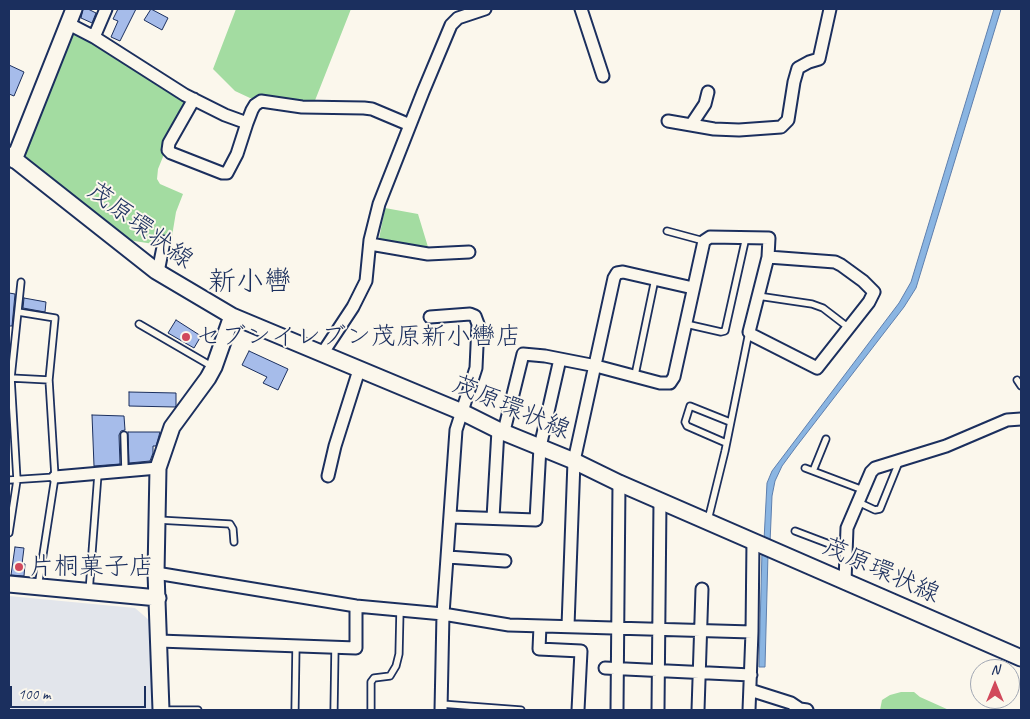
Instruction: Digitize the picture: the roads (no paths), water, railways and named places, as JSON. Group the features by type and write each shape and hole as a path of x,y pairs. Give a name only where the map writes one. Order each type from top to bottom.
{"main road":[{"path":"11,157 74,9"},
{"name":"茂原環状線","path":"11,157 113,239 158,272 232,316 462,412 574,461 619,483 1021,658"},
{"path":"161,710 156,573 158,468 172,427 214,367 232,316"},
{"path":"9,584 158,598"}],"street":[{"path":"94,38 106,9"},
{"path":"581,9 603,76"},
{"path":"668,121 714,129 739,130 781,126 787,122 798,68 809,62 819,60 830,9"},
{"path":"322,354 353,307 366,281 370,244 379,204 451,25 458,18 477,10"},
{"path":"67,23 194,99 225,115 247,123"},
{"path":"691,125 705,104 708,92"},
{"path":"194,99 169,143 168,150 171,153 228,173 237,154 252,110 261,101 302,107 372,109 410,125"},
{"path":"493,518 501,430 523,354 596,366 670,383 674,377 704,241 710,237 769,238 768,257 750,332 752,335 817,368 873,296 874,292 871,287 842,265 835,262 768,257"},
{"path":"158,272 164,242"},
{"path":"370,244 428,254 469,252"},
{"path":"568,626 574,461 614,278 617,273 623,272 693,288"},
{"path":"430,317 470,314 477,319 477,362 456,430 443,614 441,707"},
{"path":"451,517 536,520 540,447 560,359"},
{"path":"328,476 335,446 359,370"},
{"path":"845,581 846,528 871,472 875,468 888,463 900,462 946,446 1007,420 1021,419"},
{"path":"54,477 158,468"},
{"path":"617,710 619,483"},
{"path":"658,710 660,501"},
{"path":"749,710 753,541"},
{"path":"448,557 505,560"},
{"path":"156,573 356,606 443,614 509,625 752,632"},
{"path":"698,710 702,589"},
{"path":"159,641 356,648 356,606"},
{"path":"540,626 539,649 581,651 578,710"},
{"path":"605,668 751,675"},
{"path":"750,690 791,703 802,710"}],"lane":[{"path":"668,231 704,241"},
{"path":"686,324 721,332 725,331 746,237"},
{"path":"634,375 655,279"},
{"path":"9,533 17,480 12,437 11,378 21,282"},
{"path":"758,296 812,304 823,308 849,328"},
{"path":"18,312 54,318 49,380 54,477 38,587"},
{"path":"139,324 214,367"},
{"path":"708,521 750,332"},
{"path":"11,378 49,380"},
{"path":"726,443 687,426 685,422 690,406 730,422"},
{"path":"124,435 126,471"},
{"path":"813,471 826,439"},
{"path":"858,502 875,510 880,509 900,462"},
{"path":"805,468 863,490"},
{"path":"89,592 98,474"},
{"path":"9,480 54,477"},
{"path":"156,520 230,524 233,529 234,542"},
{"path":"795,530 845,550"},
{"path":"371,710 371,682 374,678 390,676 396,666 399,654 400,610"},
{"path":"296,645 296,710"},
{"path":"334,710 335,647"},
{"path":"441,707 521,710"},
{"path":"161,710 198,710"}],"water":[{"path":"994,9 1001,9 916,288 904,307 782,466 775,481 772,496 768,554 765,667 759,667 762,551 767,483 772,471 899,303 911,282"}],"place":[{"name":"セブンイレブン茂原新小轡店","path":"186,337"},
{"name":"片桐菓子店","path":"19,567"}],"district":[{"name":"新小轡","path":"250,283"}]}
